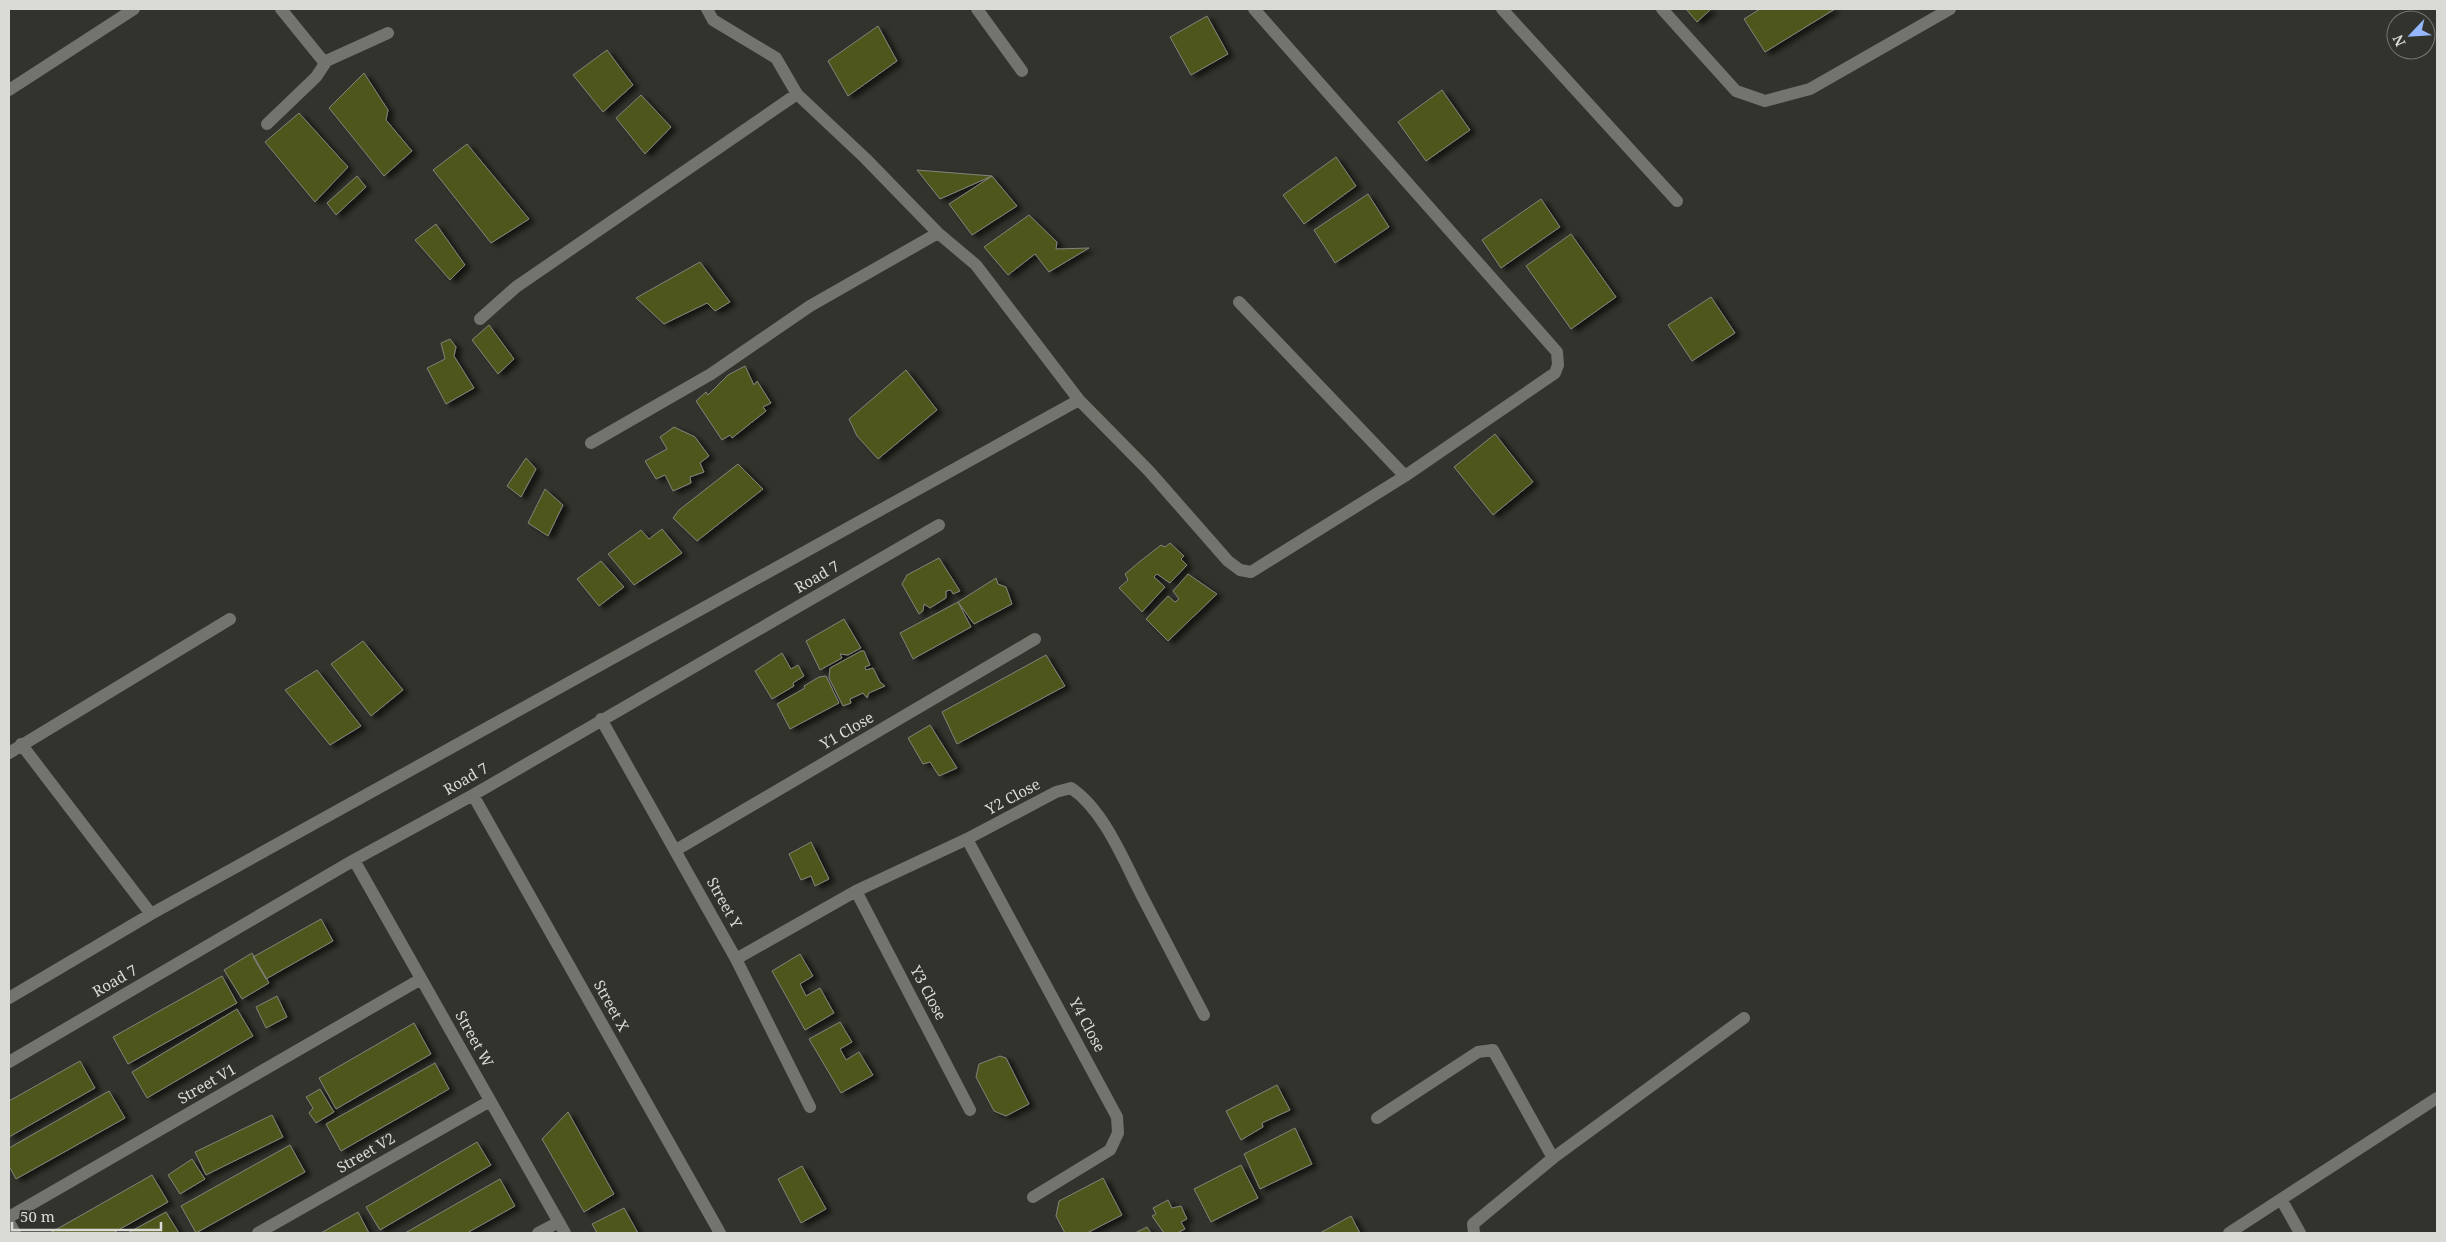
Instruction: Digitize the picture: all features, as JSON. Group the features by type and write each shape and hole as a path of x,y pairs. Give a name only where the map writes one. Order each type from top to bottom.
{"street":[{"path":"9,90 134,9"},
{"path":"281,9 318,58 326,62"},
{"path":"707,9 713,20 776,58 797,94 865,158 938,233 976,265 1079,400 1149,471 1228,561 1240,570 1251,572 1405,476 1555,373 1558,365 1557,352 1254,9"},
{"path":"977,9 1022,71"},
{"path":"1502,9 1677,201"},
{"path":"1662,9 1736,91 1765,101 1810,89 1950,9"},
{"path":"267,124 316,77 326,62 388,33"},
{"path":"480,319 516,288 797,94"},
{"path":"591,443 711,374 810,306 938,233"},
{"path":"1239,302 1405,476"},
{"path":"9,998 151,914 1079,400"},
{"name":"Road 7","path":"9,1062 354,860 473,795 601,719 939,525"},
{"path":"9,753 230,619"},
{"name":"Y1 Close","path":"676,850 1035,639"},
{"name":"Street Y","path":"601,719 736,959 810,1107"},
{"path":"21,744 151,914"},
{"name":"Y2 Close","path":"736,959 856,892 967,839 1056,792 1071,788 1093,807 1115,844 1204,1015"},
{"name":"Street X","path":"473,795 720,1233"},
{"name":"Y4 Close","path":"967,839 1117,1117 1118,1133 1110,1150 1033,1197"},
{"name":"Street W","path":"354,860 565,1233"},
{"name":"Y3 Close","path":"856,892 970,1110"},
{"name":"Street V1","path":"9,1217 421,979"},
{"path":"1474,1233 1473,1224 1553,1158 1744,1018"},
{"path":"1377,1118 1478,1052 1493,1050 1553,1158"},
{"path":"2229,1233 2437,1098"},
{"name":"Street V2","path":"258,1233 490,1101"},
{"path":"2281,1199 2300,1233"},
{"path":"9,1222 15,1233"},
{"path":"538,1233 558,1222"}],"building":[{"path":"1686,9 1711,9 1697,22"},
{"path":"1760,9 1835,9 1765,52 1744,19"},
{"path":"1207,16 1228,54 1191,75 1170,37"},
{"path":"878,26 897,61 848,96 828,61"},
{"path":"607,50 633,85 603,112 573,75"},
{"path":"364,73 388,110 386,120 412,151 384,176 329,108"},
{"path":"1442,90 1470,130 1426,161 1398,122"},
{"path":"641,95 671,127 645,154 616,118"},
{"path":"299,113 348,167 315,202 265,142"},
{"path":"467,144 529,219 491,243 433,170"},
{"path":"1336,157 1356,186 1304,224 1283,195"},
{"path":"917,170 992,176 940,199"},
{"path":"357,176 366,187 336,215 327,203"},
{"path":"992,176 1017,206 972,235 949,204"},
{"path":"1368,194 1389,227 1335,263 1314,230"},
{"path":"1541,199 1560,227 1501,268 1482,240"},
{"path":"1029,215 1057,242 1056,249 1089,248 1049,272 1035,254 1008,275 984,247"},
{"path":"436,224 465,265 450,280 415,240"},
{"path":"1571,234 1616,297 1571,329 1526,266"},
{"path":"700,262 730,302 715,311 707,303 664,324 636,298"},
{"path":"1711,297 1735,333 1692,361 1668,325"},
{"path":"489,325 514,359 498,374 472,340"},
{"path":"450,339 456,347 454,356 474,388 446,404 427,368 445,359 441,343"},
{"path":"745,366 754,385 757,381 771,403 763,407 766,411 732,438 730,435 722,440 696,401 706,392 708,395 728,375"},
{"path":"906,370 937,410 878,459 857,436 849,419"},
{"path":"674,427 695,437 709,456 700,463 704,472 690,477 691,483 673,491 665,475 656,479 645,461 667,449 660,437"},
{"path":"1495,434 1533,482 1493,515 1454,467"},
{"path":"526,458 536,469 521,497 507,486"},
{"path":"738,464 763,489 697,541 673,518 679,510"},
{"path":"545,489 563,505 548,536 528,523"},
{"path":"662,529 682,553 634,585 608,554 641,530 649,539"},
{"path":"1170,543 1184,556 1181,559 1187,565 1170,583 1157,574 1154,577 1165,587 1142,612 1119,588 1128,580 1125,574 1161,545 1165,547"},
{"path":"939,558 960,591 953,594 951,590 946,591 946,598 930,608 924,604 923,611 919,614 902,584 907,575"},
{"path":"601,561 624,587 599,606 577,579"},
{"path":"1188,574 1217,594 1168,641 1146,619 1168,596 1175,602 1179,599 1173,591"},
{"path":"996,578 998,584 1006,587 1012,604 974,624 958,602"},
{"path":"958,602 971,627 913,659 900,633"},
{"path":"844,619 861,648 848,655 840,654 842,658 820,670 806,641"},
{"path":"363,641 403,690 371,716 331,664"},
{"path":"864,651 870,665 865,667 866,670 873,668 880,682 885,686 869,693 867,698 863,693 850,699 851,703 843,706 829,678 830,668"},
{"path":"782,653 791,669 798,665 804,676 793,683 794,686 772,699 755,671"},
{"path":"1046,655 1065,686 957,744 942,712"},
{"path":"317,670 361,726 330,745 285,690"},
{"path":"826,676 839,703 790,729 777,704 805,688 804,686 819,677"},
{"path":"930,725 957,768 939,776 930,762 923,764 908,738"},
{"path":"811,842 829,879 815,886 811,876 801,880 789,854"},
{"path":"321,919 333,941 266,979 253,957"},
{"path":"252,953 269,983 242,999 224,970"},
{"path":"800,954 813,976 800,984 806,996 820,988 834,1013 805,1030 772,971"},
{"path":"222,976 237,1003 128,1064 113,1037"},
{"path":"277,996 287,1017 266,1028 256,1007"},
{"path":"237,1009 253,1036 147,1098 132,1072"},
{"path":"840,1022 852,1042 840,1049 846,1060 859,1052 873,1075 841,1093 809,1039"},
{"path":"414,1023 431,1054 336,1109 319,1078"},
{"path":"1000,1056 1006,1058 1029,1104 1006,1116 994,1111 976,1077 979,1064"},
{"path":"80,1061 95,1088 9,1137 9,1101"},
{"path":"435,1063 449,1089 341,1151 326,1124"},
{"path":"1277,1085 1290,1110 1262,1123 1263,1127 1241,1140 1226,1111"},
{"path":"320,1089 334,1112 316,1123 309,1113 313,1108 306,1097"},
{"path":"109,1091 125,1118 16,1179 9,1166 9,1148"},
{"path":"568,1112 614,1194 584,1212 542,1139"},
{"path":"272,1115 283,1137 206,1175 195,1152"},
{"path":"1295,1128 1312,1164 1260,1189 1244,1154"},
{"path":"477,1142 491,1165 380,1230 366,1207"},
{"path":"290,1145 305,1172 196,1233 181,1206"},
{"path":"192,1159 205,1179 180,1194 168,1175"},
{"path":"1241,1165 1258,1198 1211,1222 1194,1189"},
{"path":"802,1166 826,1209 801,1223 778,1179"},
{"path":"152,1175 168,1202 113,1233 50,1233"},
{"path":"1103,1178 1122,1215 1087,1233 1065,1233 1056,1216 1059,1201"},
{"path":"500,1179 515,1206 467,1233 405,1233"},
{"path":"1168,1200 1172,1208 1181,1206 1187,1219 1181,1222 1185,1229 1177,1233 1164,1233 1152,1216 1156,1214 1153,1208"},
{"path":"624,1208 638,1233 597,1233 592,1224"},
{"path":"166,1212 179,1233 128,1233"},
{"path":"358,1212 369,1233 321,1233"},
{"path":"1351,1216 1360,1233 1320,1233"},
{"path":"1147,1227 1151,1233 1135,1233"}]}
